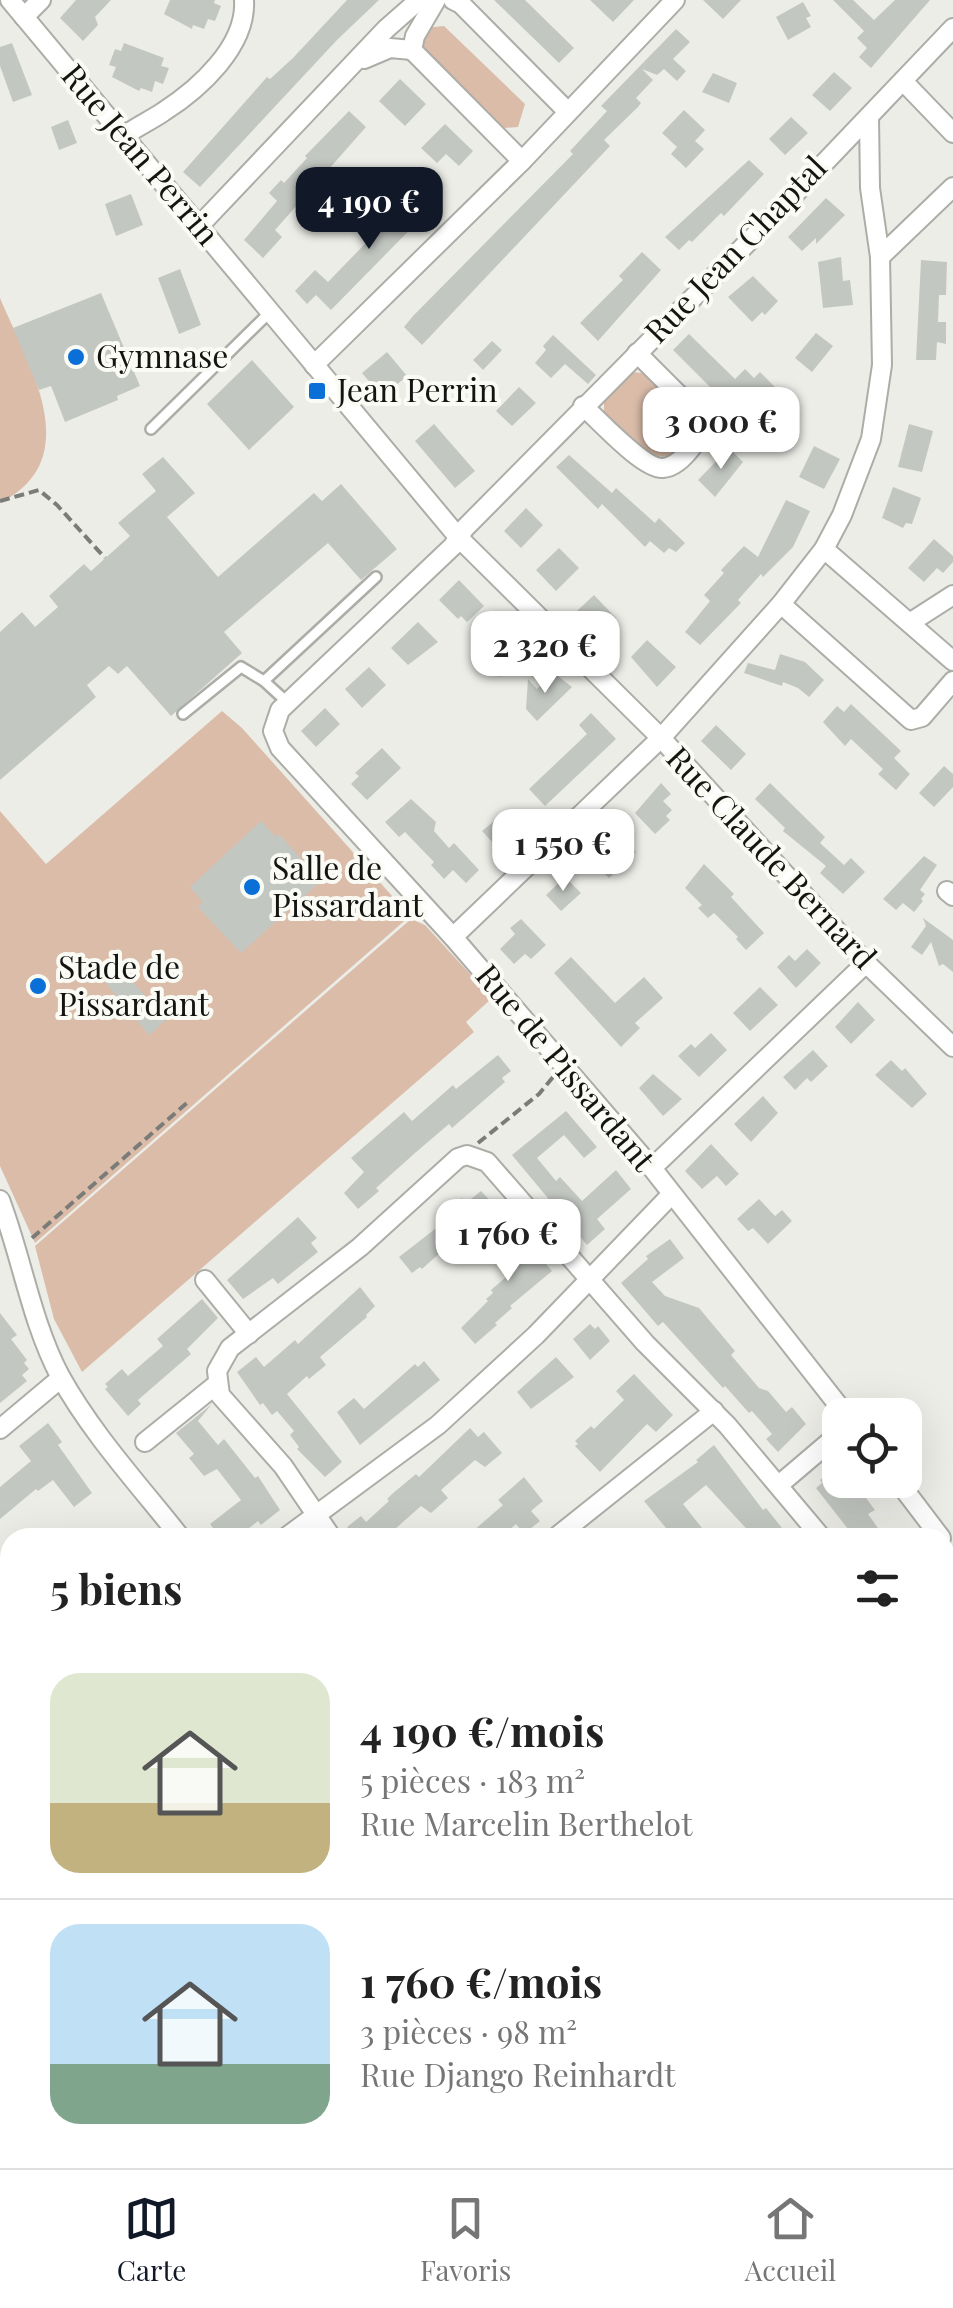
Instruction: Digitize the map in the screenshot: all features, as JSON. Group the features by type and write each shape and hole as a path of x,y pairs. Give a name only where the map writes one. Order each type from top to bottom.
{"street":[{"name":"Rue Jean Perrin","path":"10,0 271,310"},
{"path":"24,17 40,0"},
{"path":"122,137 176,103 214,68 238,34 244,0"},
{"path":"200,224 386,29 419,0"},
{"path":"412,50 414,36 436,0"},
{"path":"453,0 567,110"},
{"path":"314,365 522,161 675,0"},
{"name":"Rue Jean Chaptal","path":"273,731 275,720 288,702 458,538 953,28"},
{"path":"354,64 390,48 412,50 522,161"},
{"path":"902,81 953,133"},
{"path":"453,937 661,738 781,604 824,549 857,480 870,439 882,365 880,257 870,188 869,116"},
{"path":"880,257 953,187"},
{"name":"Rue Claude Bernard","path":"271,310 458,538 661,738 866,963 953,1047"},
{"path":"583,406 647,464 662,468 675,464 696,443 698,418 637,353"},
{"path":"824,549 953,661"},
{"path":"911,622 953,596"},
{"path":"781,604 911,720 922,717 953,680"},
{"name":"Rue de Pissardant","path":"273,731 280,748 453,937 652,1168 832,1398"},
{"path":"652,1168 866,963"},
{"path":"325,1528 283,1466 226,1404 217,1384 222,1358 360,1247 458,1158 473,1156 487,1162 645,1343 780,1484 814,1528"},
{"path":"300,1528 438,1425 536,1335 671,1195"},
{"path":"0,1200 46,1346 62,1378 173,1528"},
{"path":"205,1280 249,1334"},
{"path":"0,1429 62,1378"},
{"path":"145,1442 217,1384"},
{"path":"568,1528 714,1411"},
{"path":"780,1484 822,1448"},
{"path":"911,1498 934,1528"}],"lane":[{"path":"150,429 271,310"},
{"path":"264,680 376,577"},
{"path":"183,714 241,667 264,680 288,702"}],"path":[{"path":"0,501 39,490 105,558"},
{"path":"473,1156 488,1132 540,1094 563,1065"},
{"path":"16,1250 188,1102"}],"shaded area":[{"path":"444,26 525,104 518,127 495,124 420,49 424,28"},
{"path":"0,298 35,380 44,408 46,436 41,461 27,484 0,503"},
{"path":"632,372 642,373 689,414 691,433 674,453 663,457 642,450 604,413 604,398"},
{"path":"222,711 242,728 410,916 35,1243 0,1166 0,811 46,864"},
{"path":"411,919 425,925 492,998 466,1022 474,1032 82,1372 54,1319 35,1246"}],"building":[{"path":"76,0 111,0 95,17 98,25 83,41 60,18"},
{"path":"170,0 215,0 221,6 215,21 208,19 204,29 193,25 192,29 164,14"},
{"path":"347,0 379,0 200,187 183,172 267,77 270,79 293,58"},
{"path":"494,0 525,0 574,48 559,63"},
{"path":"590,0 634,0 613,22"},
{"path":"703,0 741,0 723,19"},
{"path":"833,0 853,0 874,20 895,0 930,0 871,68 859,57 867,48 857,38 864,31"},
{"path":"803,2 811,16 806,18 811,27 788,40 776,17"},
{"path":"676,29 690,42 673,59 686,71 677,81 664,69 657,75 642,69 653,80 636,98 641,103 638,107 604,140 610,146 422,345 404,327 573,154 570,151 607,111 601,106"},
{"path":"12,43 32,95 13,102 0,66 0,47"},
{"path":"124,43 164,58 161,66 169,68 163,84 155,81 152,92 141,88 139,91 112,77 116,67 109,65 115,49 121,51"},
{"path":"834,72 852,88 830,111 812,95"},
{"path":"713,73 737,83 729,103 702,92"},
{"path":"400,79 426,104 405,126 379,101"},
{"path":"684,110 705,130 695,141 704,149 686,168 671,154 677,147 662,133"},
{"path":"349,111 366,127 275,230 282,237 263,258 244,240 277,201 269,193 281,180 284,183"},
{"path":"791,117 808,133 785,155 769,139"},
{"path":"68,120 77,143 59,150 51,127"},
{"path":"445,124 473,151 459,166 446,154 437,163 421,148"},
{"path":"749,160 764,174 724,216 721,213 679,250 665,237"},
{"path":"423,184 439,200 331,310 316,295 307,304 295,291 315,270 328,282"},
{"path":"131,194 143,225 116,236 105,204"},
{"path":"826,198 845,215 816,244 816,238 802,251 788,237"},
{"path":"642,252 661,270 598,341 580,323 623,280 619,276"},
{"path":"841,257 843,281 850,280 853,305 823,308 818,262"},
{"path":"921,260 947,262 946,295 939,295 938,322 946,322 946,344 937,342 936,360 916,360"},
{"path":"180,269 201,325 179,334 158,278"},
{"path":"753,276 778,301 752,322 728,297"},
{"name":"Gymnase","path":"101,293 140,386 117,396 118,400 65,422 51,386 39,390 13,328"},
{"path":"816,333 833,346 812,372 795,358"},
{"path":"689,334 735,379 745,369 754,378 760,372 777,389 773,393 794,414 771,437 756,422 765,413 742,391 720,412 711,404 719,396 673,350"},
{"path":"553,335 596,375 588,384 565,364 551,378 535,363"},
{"path":"492,341 502,350 483,370 473,360"},
{"path":"387,352 407,376 382,397 362,373"},
{"path":"252,360 294,407 249,450 207,404"},
{"path":"519,387 536,403 512,426 496,411"},
{"path":"434,424 475,471 455,488 415,441"},
{"path":"909,424 933,431 922,472 898,467"},
{"path":"814,446 840,459 824,489 799,477"},
{"path":"729,448 743,462 715,497 698,480"},
{"path":"569,455 612,493 616,488 655,523 659,518 685,543 676,552 669,548 664,553 650,541 645,547 602,504 598,509 556,467"},
{"path":"163,457 195,493 167,517 218,577 314,493 322,501 341,484 397,549 361,580 328,543 224,632 242,653 171,716 127,666 118,674 109,666 87,685 96,697 0,780 0,632 22,612 35,627 58,607 49,596 84,564 91,571 130,536 118,523 156,491 142,474"},
{"path":"893,487 921,498 912,524 906,523 903,528 882,518"},
{"path":"786,500 810,511 793,547 763,577 761,574 738,600 741,603 700,645 685,632 710,601 704,595 744,546 758,557"},
{"path":"526,508 543,525 521,548 504,531"},
{"path":"934,539 953,556 953,562 943,573 937,568 924,582 908,568"},
{"path":"559,548 579,568 556,591 536,570"},
{"path":"459,580 484,606 467,622 461,616 458,619 439,600"},
{"path":"594,595 616,618 600,634 577,611"},
{"path":"418,622 438,642 408,665 391,648"},
{"path":"495,636 507,648 518,638 529,649 500,677 476,654"},
{"path":"647,640 676,667 657,687 631,657"},
{"path":"780,654 805,662 824,680 809,697 783,682 782,686 744,673 748,663 775,670"},
{"path":"369,667 386,685 362,708 345,689"},
{"path":"554,673 572,687 537,721 526,709 528,679 537,689"},
{"path":"851,704 901,751 894,758 910,774 896,790 878,774 883,769 851,739 845,746 823,722 837,706 844,712"},
{"path":"325,708 340,724 316,747 301,731"},
{"path":"591,713 616,739 545,806 529,789 587,734 579,725"},
{"path":"716,725 746,754 731,770 701,741"},
{"path":"382,748 401,768 367,800 351,784 359,776 355,773"},
{"path":"944,766 953,774 953,787 934,807 919,793"},
{"path":"661,783 671,794 663,801 672,810 666,816 670,820 655,834 635,813"},
{"path":"770,783 825,837 820,843 844,865 851,858 865,872 843,894 820,873 826,866 783,831 785,828 755,799"},
{"path":"411,799 436,822 434,831 449,848 454,843 479,870 466,883 453,870 444,879 431,865 434,862 405,832 399,837 385,822"},
{"path":"508,810 523,826 495,845 482,831"},
{"name":"Salle de Pissardant","path":"261,821 276,837 279,834 321,881 241,953 198,907 203,902 190,887"},
{"path":"615,831 636,852 609,878 588,857"},
{"path":"924,856 937,865 920,890 925,894 923,901 914,912 903,903 896,910 883,899"},
{"path":"704,864 764,933 746,950 714,913 708,918 698,908 702,905 685,888"},
{"path":"565,877 581,893 561,911 546,895"},
{"path":"923,918 953,940 953,972 943,964 939,966 931,942 922,955 911,947 926,926"},
{"path":"521,919 546,945 531,959 525,954 514,964 500,949 515,934 510,928"},
{"path":"807,949 821,963 796,988 777,967 789,955 795,961"},
{"path":"571,957 615,1003 644,977 663,998 635,1023 640,1028 621,1047 554,973"},
{"path":"121,968 166,1020 149,1035 105,982"},
{"path":"760,987 778,1005 750,1031 733,1013"},
{"path":"858,1002 875,1020 851,1044 835,1027"},
{"path":"711,1033 727,1050 699,1077 678,1056 691,1044 695,1048"},
{"path":"813,1050 828,1066 795,1090 783,1077"},
{"path":"498,1055 511,1071 502,1078 505,1082 452,1128 449,1124 415,1153 358,1209 344,1193 364,1172 351,1158 404,1112 412,1121 453,1085 456,1089"},
{"path":"891,1060 902,1071 905,1068 927,1094 912,1108 875,1075"},
{"path":"653,1074 682,1099 663,1116 639,1088"},
{"path":"763,1096 778,1113 751,1142 734,1124"},
{"path":"566,1111 597,1147 584,1158 564,1135 537,1158 556,1181 560,1177 582,1201 616,1170 631,1189 597,1219 605,1229 587,1245 512,1155"},
{"path":"711,1144 739,1174 726,1186 717,1176 702,1189 685,1171"},
{"path":"481,1191 496,1207 422,1269 412,1273 399,1257 453,1215 448,1210 462,1198 466,1203"},
{"path":"759,1199 775,1216 782,1210 792,1221 768,1244 753,1228 748,1231 737,1219"},
{"path":"298,1217 317,1238 311,1243 318,1252 278,1284 273,1278 243,1299 227,1280"},
{"path":"514,1227 552,1271 510,1306 497,1325 475,1344 461,1328 488,1301 491,1290 514,1270 493,1245"},
{"path":"670,1239 684,1258 652,1282 665,1296 699,1308 759,1388 768,1391 786,1412 792,1407 806,1424 778,1452 766,1439 772,1434 752,1411 749,1413 723,1388 663,1322 658,1326 621,1283 648,1259 646,1256"},
{"path":"360,1287 375,1306 320,1357 326,1365 287,1394 342,1462 325,1477 297,1449 290,1435 294,1431 277,1411 272,1415 263,1403 260,1405 237,1372 256,1357 264,1367 295,1340 298,1344"},
{"path":"202,1299 218,1318 187,1349 191,1354 138,1400 141,1404 128,1416 105,1384 122,1369 128,1376 163,1346 157,1339"},
{"path":"0,1313 17,1335 11,1339 29,1369 22,1375 27,1381 0,1403"},
{"path":"590,1324 595,1329 598,1326 610,1341 590,1360 573,1339"},
{"path":"556,1357 574,1377 531,1409 517,1392"},
{"path":"424,1361 440,1380 360,1445 337,1412 354,1398 364,1409 415,1364 418,1367"},
{"path":"634,1374 673,1415 656,1432 647,1424 600,1472 575,1446 575,1441 624,1400 616,1391"},
{"path":"212,1404 198,1421 218,1445 224,1439 255,1478 258,1476 280,1510 261,1525 258,1521 249,1528 213,1528 210,1524 241,1500 217,1469 204,1476 189,1458 194,1454 176,1433"},
{"path":"48,1423 62,1442 58,1445 92,1493 74,1507 53,1480 0,1519 0,1487 31,1461 19,1446"},
{"path":"470,1428 478,1437 484,1432 502,1453 485,1467 475,1460 441,1490 448,1498 431,1513 421,1506 396,1528 347,1527 361,1516 366,1522 392,1494 416,1474 419,1477"},
{"path":"714,1445 763,1510 766,1508 782,1528 746,1528 706,1485 683,1504 702,1528 666,1528 644,1501"},
{"path":"524,1477 543,1501 531,1511 540,1521 531,1528 519,1528 516,1524 511,1528 477,1528 503,1505 498,1500"},
{"path":"824,1498 866,1498 875,1510 868,1514 878,1528 847,1528"}],"place":[{"name":"Gymnase","path":"76,357"},
{"name":"Jean Perrin","path":"317,391"},
{"name":"Salle de Pissardant","path":"252,887"},
{"name":"Stade de Pissardant","path":"38,986"}]}
